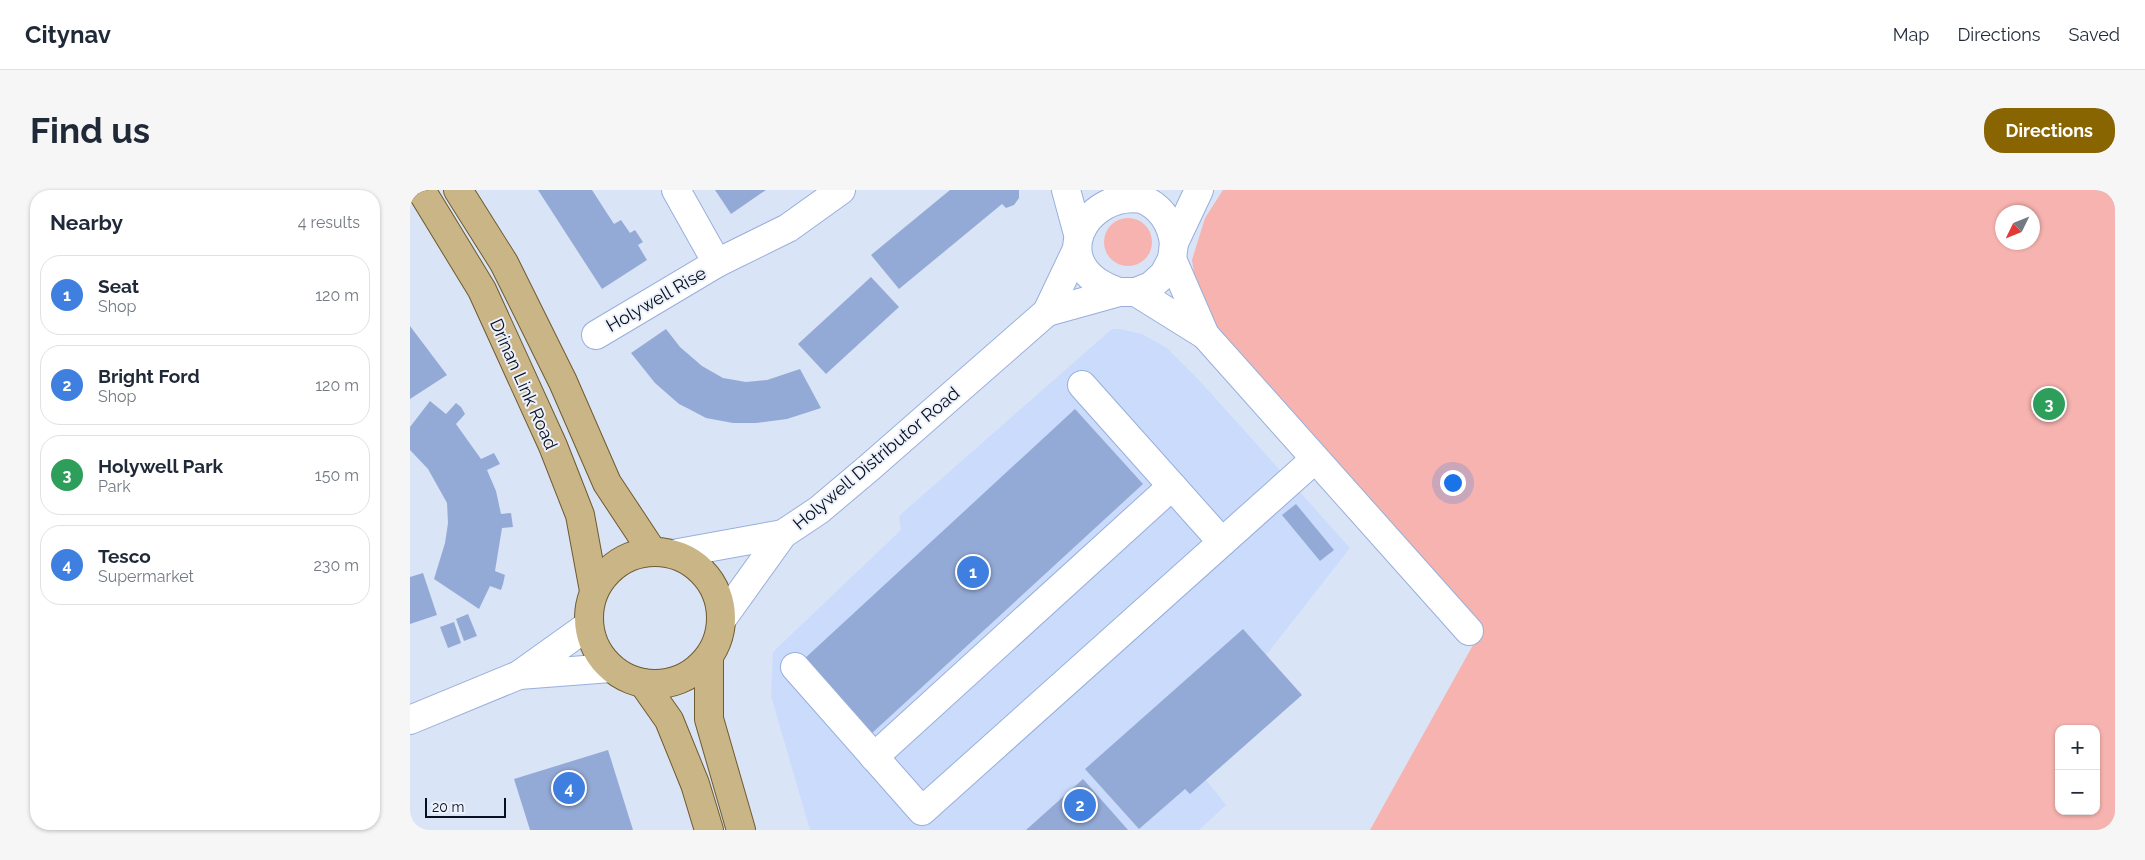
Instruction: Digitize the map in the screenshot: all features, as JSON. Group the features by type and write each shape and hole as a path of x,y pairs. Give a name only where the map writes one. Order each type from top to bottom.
{"main road":[{"name":"Drinan Link Road","path":"421,190 482,290 553,446 580,515 594,591"},
{"name":"Drinan Link Road","path":"458,190 504,263 563,382 608,483 663,553"},
{"path":"663,553 693,563 709,579 718,598 722,618 718,639 709,657 696,670 680,680 662,684 643,683 627,678 612,668 600,656 589,625 594,591 604,575 617,563 634,555 663,553"},
{"path":"709,657 710,719 741,830"},
{"path":"643,683 669,720 694,784 709,830"}],"street":[{"name":"Holywell Rise","path":"676,190 717,264"},
{"name":"Holywell Rise","path":"596,335 717,264 788,228 841,190"},
{"path":"1066,190 1081,264 1089,277 1103,287 1127,292 1205,335 1469,631"},
{"name":"Holywell Distributor Road","path":"1047,312 1151,286 1164,274 1199,190"},
{"name":"Holywell Distributor Road","path":"722,618 783,534 819,510 1047,312 1078,242 1084,220 1093,208 1106,199 1130,193 1150,202 1162,212 1171,226 1173,251"},
{"path":"1173,251 1205,335"},
{"path":"1082,385 1222,542"},
{"path":"795,667 922,811 1315,459"},
{"path":"874,757 1172,486"},
{"path":"663,553 783,534"},
{"path":"410,720 519,675 589,625"},
{"path":"519,675 612,668"}],"shaded area":[{"path":"1223,190 2115,190 2115,830 1370,830 1483,627 1199,307 1192,260 1205,218"},
{"path":"1123,218 1133,218 1142,222 1148,228 1151,233 1151,251 1142,262 1133,266 1123,266 1114,262 1108,256 1104,247 1104,237 1108,228 1114,222"},
{"path":"1112,329 1142,334 1167,348 1198,379 1350,548 1187,756 1226,805 1199,830 810,830 771,696 773,652 901,530 899,516"}],"building":[{"path":"538,190 592,190 614,224 621,220 630,233 635,230 643,242 638,245 647,260 602,289"},
{"path":"715,190 766,190 731,214"},
{"path":"950,190 1019,190 1019,198 1014,205 1006,208 1002,204 899,289 871,255"},
{"path":"871,277 899,307 826,374 798,344"},
{"path":"410,326 447,375 410,399"},
{"path":"666,329 680,347 702,366 723,378 746,382 767,380 800,369 821,408 787,419 756,423 733,423 706,418 679,404 655,383 631,353"},
{"path":"430,401 446,414 456,403 461,407 465,414 456,424 481,459 494,453 500,464 487,470 496,491 501,514 511,513 513,527 502,528 495,571 505,575 501,590 490,586 479,609 434,579 445,543 448,523 447,503 428,469 410,450 410,427"},
{"path":"1075,409 1143,484 871,734 803,660"},
{"path":"1296,504 1334,550 1320,561 1282,515"},
{"path":"423,573 437,615 410,624 410,577"},
{"path":"468,614 477,636 464,641 456,619"},
{"path":"454,622 461,643 448,648 440,627"},
{"path":"1243,629 1302,695 1190,794 1185,789 1139,829 1085,769"},
{"path":"608,750 633,830 530,830 514,779"},
{"path":"1083,779 1128,830 1026,830"}],"place":[{"name":"Holywell Park","path":"2049,404"},
{"name":"Seat","path":"973,572"},
{"name":"Tesco","path":"569,788"},
{"name":"Bright Ford","path":"1080,805"}]}
